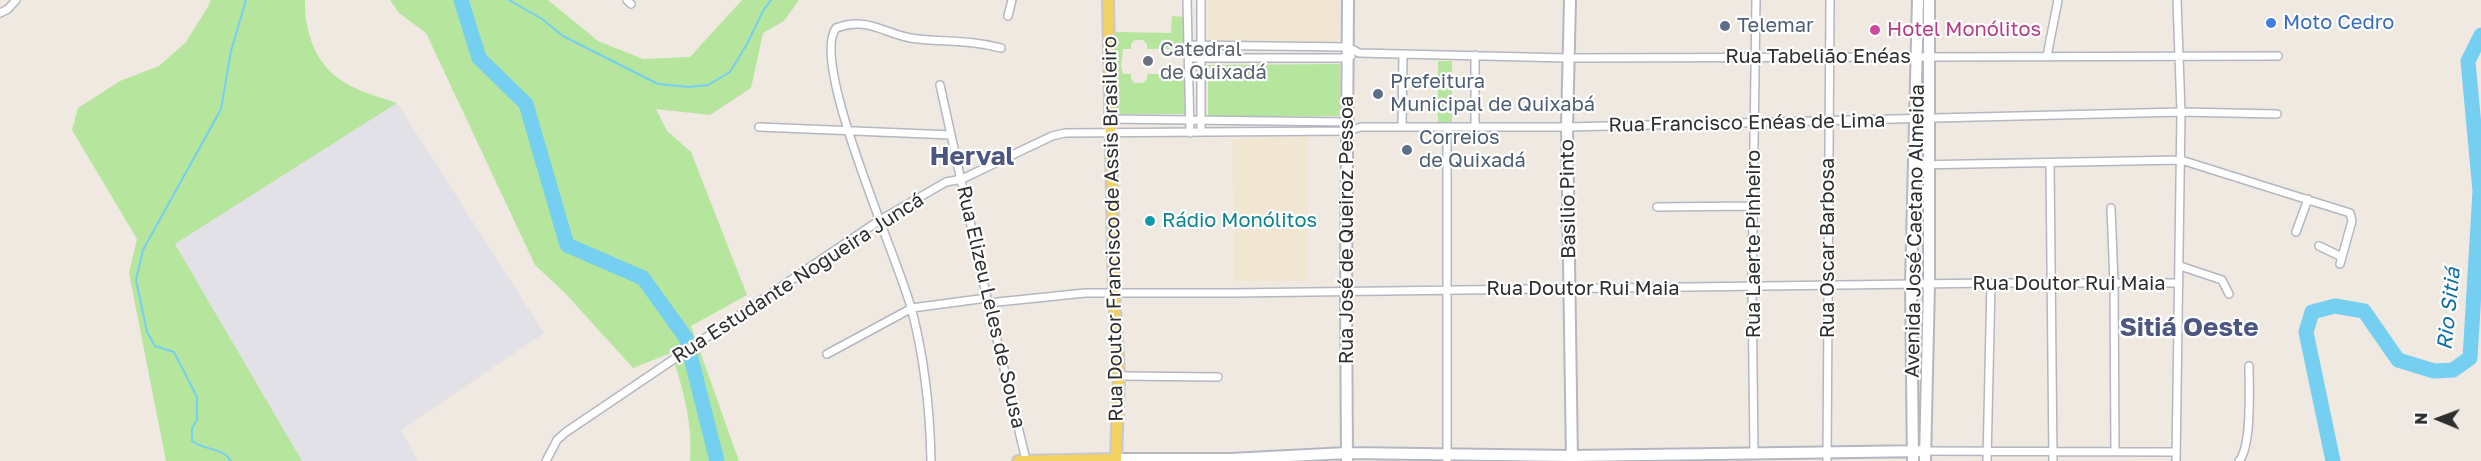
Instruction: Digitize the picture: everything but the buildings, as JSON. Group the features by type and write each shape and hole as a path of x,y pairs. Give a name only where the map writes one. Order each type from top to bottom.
{"main road":[{"name":"Rua Doutor Francisco de Assis Brasileiro","path":"1108,0 1114,293 1119,376 1116,459"},
{"name":"Rua José de Queiroz Pessoa","path":"1347,457 1348,0"},
{"name":"Basilio Pinto","path":"1570,0 1567,127 1572,458"},
{"name":"Avenida José Caetano Almeida","path":"1918,0 1923,57"},
{"name":"Avenida José Caetano Almeida","path":"1913,456 1911,284 1915,165 1922,119 1923,57 1929,0"},
{"name":"Avenida José Caetano Almeida","path":"1922,119 1928,165 1929,284 1925,456"},
{"path":"1022,460 1925,456"}],"street":[{"path":"0,13 8,9 16,0"},
{"path":"1008,16 1012,0"},
{"path":"1187,0 1190,133"},
{"path":"1201,0 1201,132"},
{"name":"Rua Laerte Pinheiro","path":"1747,456 1756,0"},
{"name":"Rua Oscar Barbosa","path":"1827,456 1830,0"},
{"path":"2048,56 2058,0"},
{"path":"2176,461 2181,160 2177,0"},
{"path":"931,461 930,412 924,364 912,308 848,131 837,88 831,45 832,34 842,25 866,24 911,39 964,41 1001,48"},
{"path":"1188,45 1347,53"},
{"path":"1189,58 1347,53"},
{"name":"Rua Tabelião Enéas","path":"1347,53 1568,58 2278,56"},
{"path":"1402,127 1403,54"},
{"path":"1475,55 1475,128"},
{"name":"Rua Elizeu Leles de Sousa","path":"940,85 1022,460"},
{"name":"Rua Francisco Enéas de Lima","path":"1347,126 1567,127 2181,112 2277,114"},
{"path":"1110,119 1201,119 1347,126"},
{"name":"Rua Estudante Nogueira Juncá","path":"546,461 557,440 566,432 880,220 946,182 962,179 1053,136 1065,133 1190,133 1347,126"},
{"path":"759,127 951,135"},
{"path":"1447,458 1448,128"},
{"path":"1915,165 2181,160 2352,214 2341,260 2319,246"},
{"path":"2050,163 2053,461"},
{"path":"2295,232 2308,199"},
{"path":"1656,207 1753,206"},
{"path":"2111,208 2115,451"},
{"path":"2180,266 2222,280 2229,294"},
{"name":"Rua Doutor Rui Maia","path":"827,354 912,308 1063,294 1828,287 1911,284 2179,284"},
{"path":"1987,461 1991,284"},
{"path":"2239,461 2244,452 2247,432 2249,366"},
{"path":"1119,376 1218,377"},
{"path":"1925,456 1987,451 2176,452"}],"shaded area":[{"path":"1207,0 1340,0 1340,38 1335,42 1207,40"},
{"path":"397,103 544,333 401,430 418,461 302,461 175,244"},
{"path":"1308,136 1307,281 1234,281 1233,139"}],"green space":[{"path":"210,0 305,0 306,22 312,43 330,71 338,78 366,93 397,103 175,244 302,461 166,461 129,273 137,239 72,130 78,108 120,81 159,66 186,42"},
{"path":"390,0 548,0 598,41 643,59 690,57 742,0 799,0 784,21 763,33 751,88 710,115 656,109 667,131 691,152 747,295 691,326 739,461 690,461 691,447 686,406 671,353 633,368 565,293 535,265 426,33 399,13"},
{"path":"1172,16 1183,17 1184,57 1171,49 1147,49 1147,44 1143,40 1135,40 1131,44 1131,49 1123,49 1121,66 1123,74 1131,74 1131,79 1135,83 1143,83 1147,79 1147,74 1171,74 1184,66 1185,114 1115,114 1115,32 1171,33"},
{"path":"1438,61 1452,61 1452,125 1438,125"},
{"path":"1340,64 1340,116 1208,116 1208,65"}],"waterway":[{"path":"231,461 223,453 192,441 192,428 197,420 197,397 174,352 155,346 147,332 136,280 143,250 221,109 231,51 246,0"},
{"path":"461,0 479,58 526,104 567,245 643,278 686,338 717,461"},
{"path":"509,0 542,19 563,36 658,84 689,87 708,85 730,72 771,0"},
{"name":"Rio Sitiá","path":"2333,461 2306,332 2312,312 2335,306 2364,311 2398,360 2434,371 2453,370 2470,358 2480,191 2468,61 2481,35"}],"place":[{"name":"Moto Cedro","path":"2271,23"},
{"name":"Telemar","path":"1725,26"},
{"name":"Hotel Monólitos","path":"1875,30"},
{"name":"Catedral de Quixadá","path":"1148,61"},
{"name":"Prefeitura Municipal de Quixabá","path":"1378,94"},
{"name":"Correios de Quixadá","path":"1407,150"},
{"name":"Rádio Monólitos","path":"1150,221"}],"district":[{"name":"Herval","path":"972,157"},
{"name":"Sitiá Oeste","path":"2189,328"}]}
